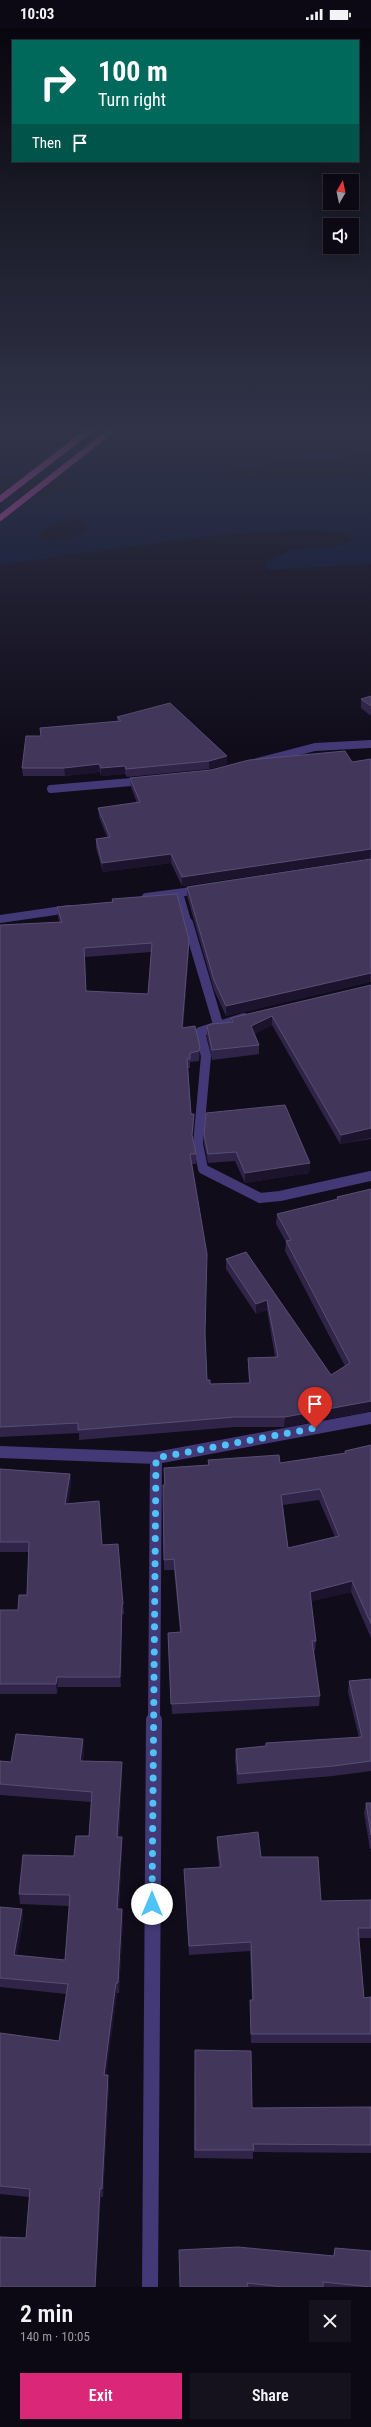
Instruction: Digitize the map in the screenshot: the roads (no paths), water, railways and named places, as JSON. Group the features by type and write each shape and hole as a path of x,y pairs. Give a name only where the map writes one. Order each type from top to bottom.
{"street":[{"path":"248,765 315,747 371,744"},
{"path":"51,789 155,780"},
{"path":"140,898 210,888"},
{"path":"179,893 218,1024"},
{"path":"0,919 78,908"},
{"path":"256,1015 218,1024 200,1032 206,1056 198,1144 203,1169 260,1198 280,1196 371,1176"},
{"path":"0,1452 156,1458 371,1418"},
{"path":"150,2287 156,1458"}],"water":[{"path":"0,535 40,535 38,538 43,540 56,541 80,535 224,535 127,547 0,565"},
{"path":"344,535 371,535 371,564 267,570 265,567 266,562 291,550 342,545 354,540"}]}
